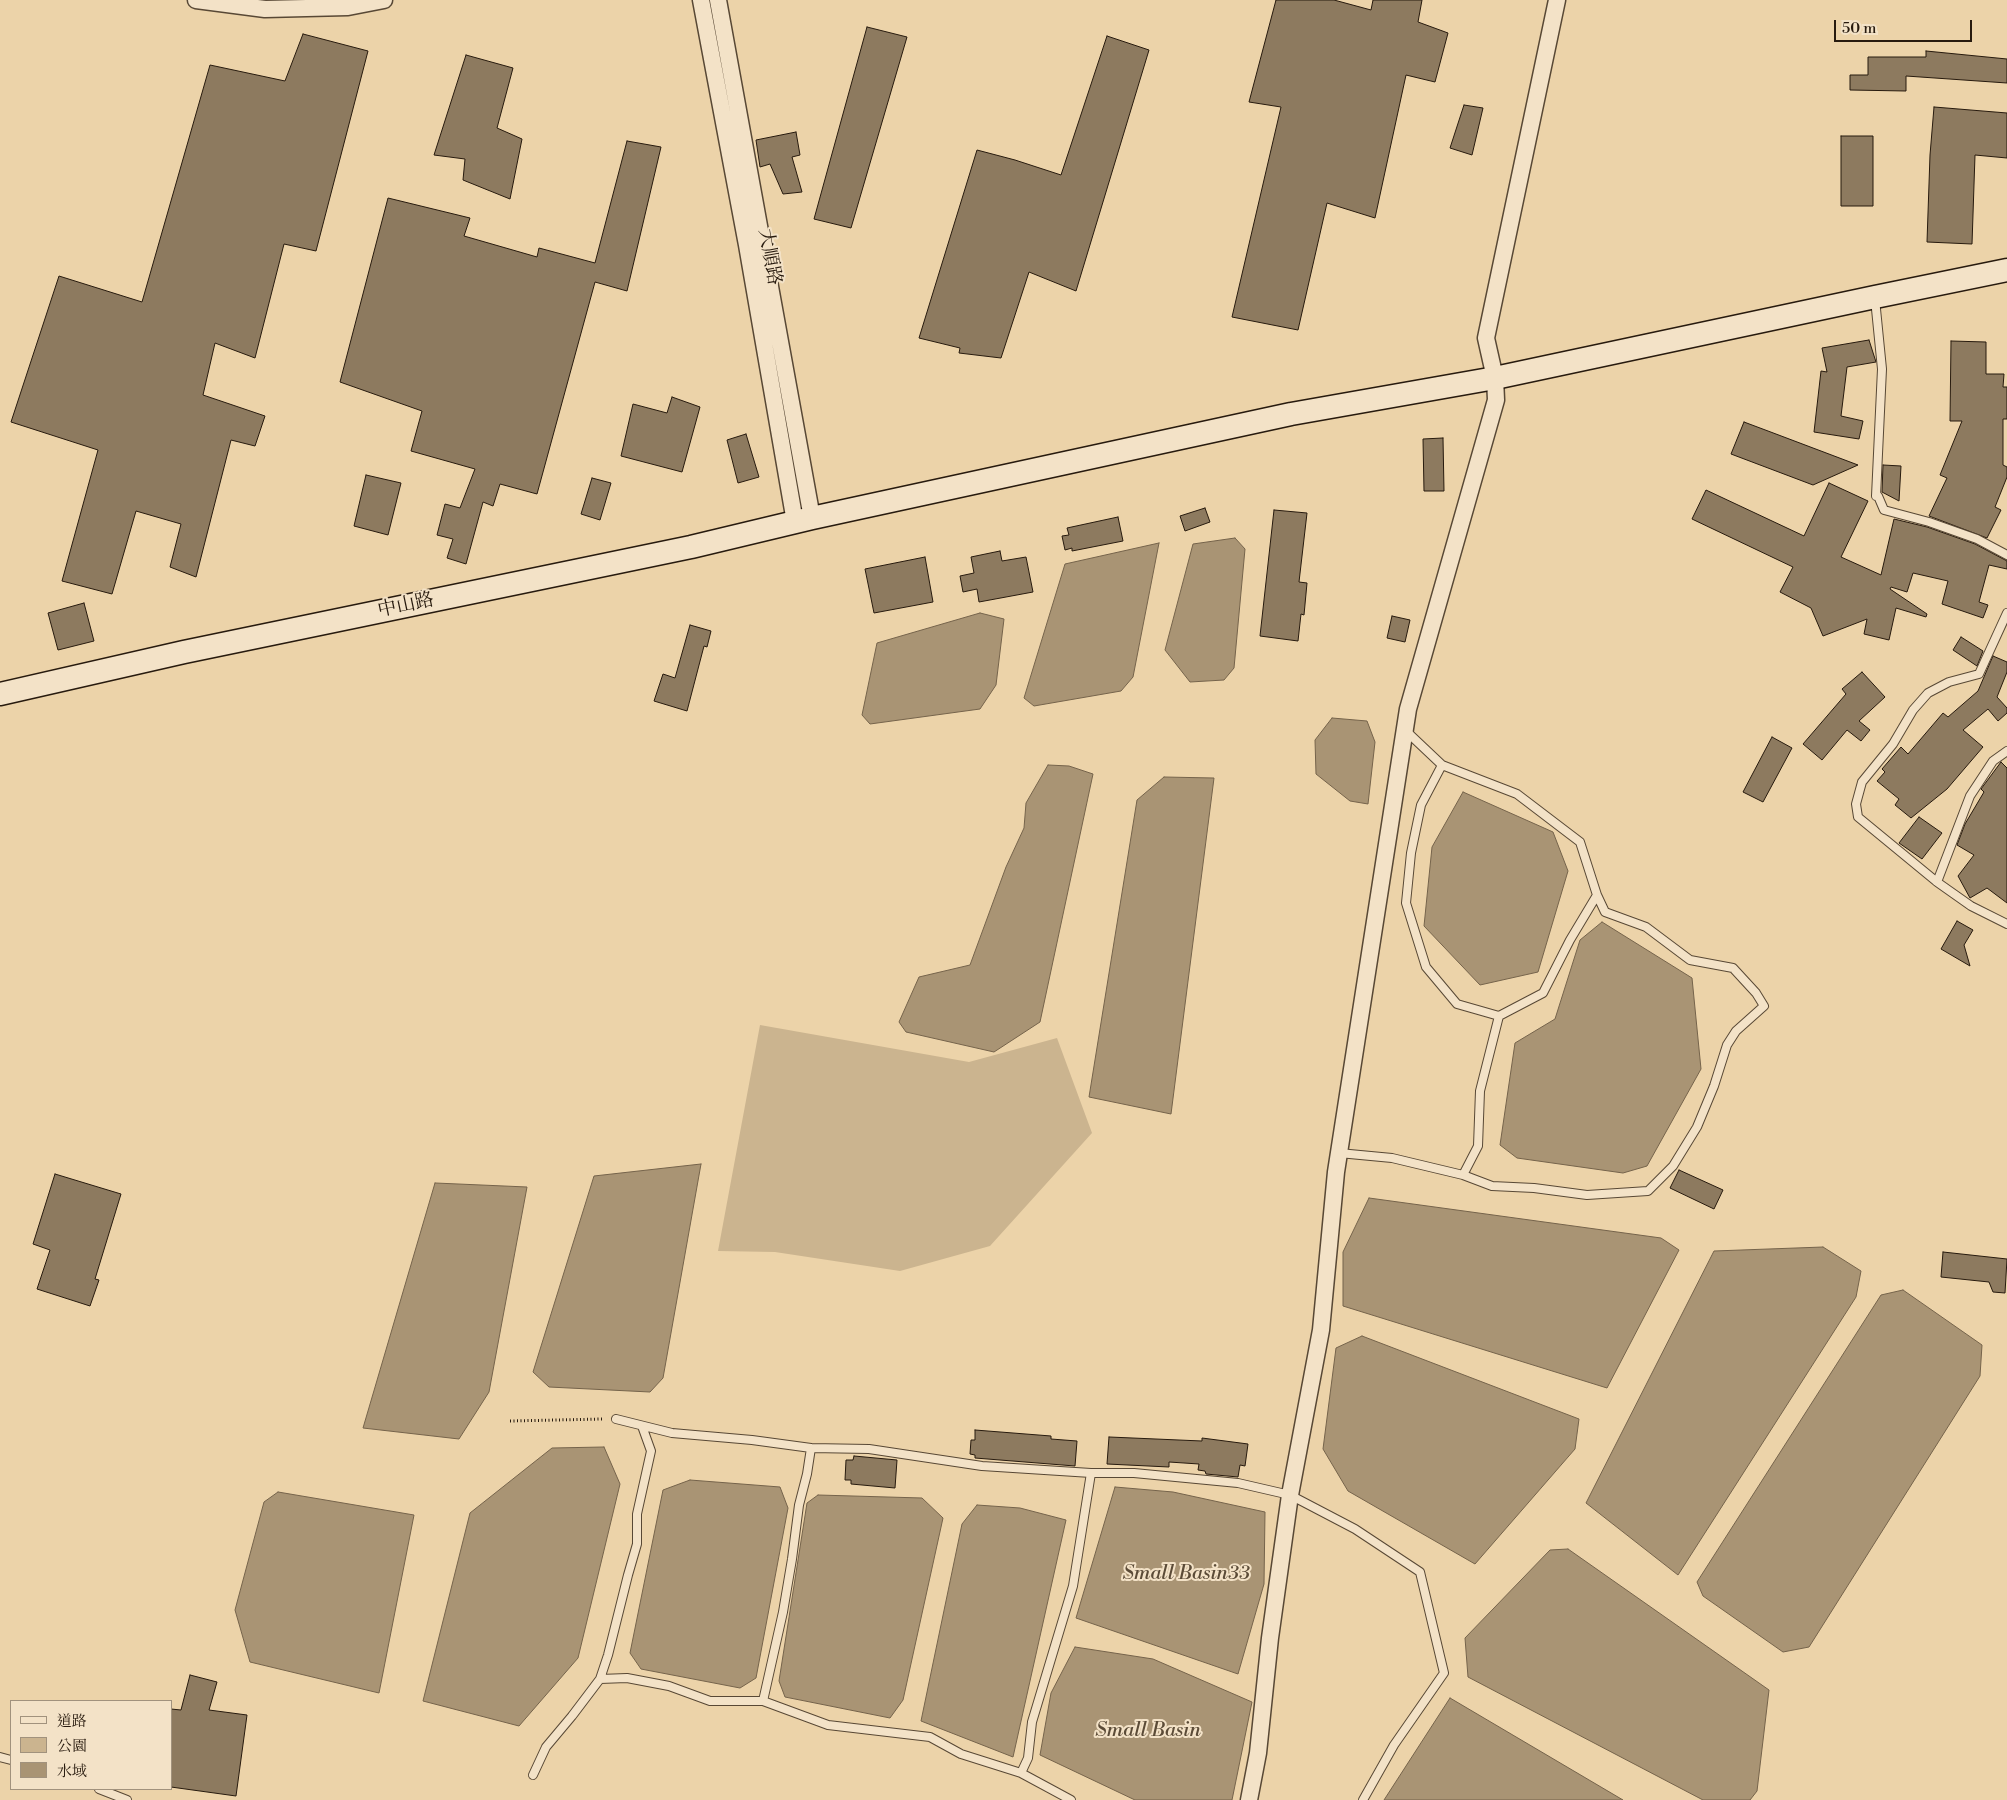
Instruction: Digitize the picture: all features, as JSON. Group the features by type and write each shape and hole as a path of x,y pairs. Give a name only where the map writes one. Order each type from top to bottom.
{"main road":[{"name":"中山路","path":"0,694 184,652 690,547 804,520 1291,414 1495,378 2007,270"}],"street":[{"path":"196,0 265,9 348,7 384,0"},
{"name":"大順路","path":"701,0 748,255 804,520"},
{"name":"大順路","path":"718,0 804,520"},
{"path":"1249,1800 1258,1753 1270,1638 1290,1495 1321,1330 1340,1153 1408,709 1496,400 1495,378 1486,338 1557,0"}],"lane":[{"path":"1875,297 1882,369 1876,496 1878,496 1884,510 1929,522 1977,540 2007,555"},
{"path":"2007,613 1979,674 1949,682 1928,693 1913,710 1893,744 1862,782 1856,804 1858,817 1937,882 1971,906 2007,924"},
{"path":"1340,1153 1392,1158 1463,1175 1492,1186 1534,1188 1587,1195 1648,1190 1673,1166 1697,1127 1727,1045 1736,1032 1764,1006 1756,993 1732,968 1690,960 1646,927 1605,912 1597,895 1580,842 1517,794 1442,765 1405,730"},
{"path":"1937,882 1970,796 1993,761 2007,751"},
{"path":"1442,765 1421,805 1411,853 1406,903 1426,967 1458,1004 1499,1016 1543,993 1570,940 1597,895"},
{"path":"1463,1175 1478,1146 1480,1091 1499,1016"},
{"path":"616,1419 672,1433 752,1440 811,1448 869,1449 982,1466 1091,1473 1134,1473 1196,1478 1258,1486 1290,1495 1355,1529 1420,1572 1444,1673 1394,1745 1364,1800"},
{"path":"533,1774 546,1746 600,1679 637,1544 637,1514 651,1451 642,1426"},
{"path":"764,1701 783,1612 799,1505 811,1448"},
{"path":"1021,1773 1028,1758 1032,1722 1073,1586 1091,1473"},
{"path":"600,1679 627,1678 669,1686 710,1700 764,1701 828,1725 930,1737 960,1754 1021,1773 1071,1800"},
{"path":"102,1790 127,1800"}],"path":[{"path":"510,1421 616,1419"}],"green space":[{"path":"760,1025 969,1062 1057,1038 1092,1133 990,1246 900,1271 775,1252 718,1251"}],"water":[{"path":"1235,538 1245,549 1234,668 1224,680 1190,682 1165,650 1193,544"},
{"path":"1159,543 1133,677 1121,691 1034,706 1024,698 1065,564"},
{"path":"980,613 1004,619 996,685 980,709 870,724 862,715 877,643"},
{"path":"1332,718 1367,721 1375,742 1368,804 1350,801 1316,774 1315,740"},
{"path":"1048,765 1069,766 1093,774 1040,1022 994,1052 906,1032 899,1022 919,977 970,965 1006,867 1024,828 1026,803"},
{"path":"1164,777 1214,778 1171,1114 1089,1097 1137,800"},
{"path":"1463,792 1553,832 1568,871 1538,972 1480,985 1424,926 1432,847"},
{"path":"1602,922 1692,978 1701,1069 1647,1166 1623,1173 1517,1158 1500,1145 1515,1043 1555,1019 1580,940"},
{"path":"701,1164 663,1378 650,1392 549,1387 533,1372 594,1176"},
{"path":"435,1183 527,1187 489,1392 459,1439 363,1428"},
{"path":"1369,1198 1661,1238 1679,1250 1607,1388 1343,1306 1343,1252"},
{"path":"1823,1247 1861,1271 1856,1297 1678,1575 1586,1503 1714,1251"},
{"path":"1903,1290 1982,1345 1980,1376 1809,1647 1783,1652 1703,1596 1697,1582 1881,1295"},
{"path":"1362,1336 1579,1419 1575,1449 1475,1564 1348,1491 1323,1449 1336,1348"},
{"path":"604,1447 620,1484 578,1658 519,1726 423,1701 470,1513 552,1448"},
{"path":"690,1480 780,1487 788,1508 756,1678 740,1688 641,1669 630,1653 663,1490"},
{"name":"Small Basin33","path":"1115,1487 1173,1492 1265,1512 1264,1584 1238,1674 1076,1618"},
{"path":"278,1492 414,1515 379,1693 250,1662 235,1610 264,1502"},
{"path":"818,1495 922,1498 943,1518 903,1700 890,1718 785,1697 779,1681 807,1503"},
{"path":"977,1505 1020,1508 1066,1520 1013,1757 921,1721 962,1524"},
{"path":"1568,1549 1769,1690 1757,1791 1750,1800 1703,1800 1468,1677 1465,1638 1550,1550"},
{"name":"Small Basin","path":"1075,1647 1153,1659 1252,1702 1232,1800 1135,1800 1040,1755 1051,1693"},
{"path":"1450,1698 1623,1800 1384,1800"}],"building":[{"path":"1276,0 1334,0 1371,10 1373,0 1422,0 1418,22 1448,33 1435,82 1406,75 1375,218 1327,203 1298,330 1232,317 1281,107 1249,102"},
{"path":"867,27 907,37 851,228 814,219"},
{"path":"303,34 368,51 316,251 284,244 255,358 215,343 203,395 265,416 255,446 231,440 196,577 170,567 181,524 136,511 112,594 62,581 98,450 11,422 59,276 142,302 210,65 285,81"},
{"path":"1107,36 1149,50 1076,291 1029,272 1001,358 959,353 960,348 919,338 977,150 1061,175"},
{"path":"1926,51 2007,59 2007,83 1906,76 1906,91 1850,90 1850,75 1868,75 1868,57 1926,57"},
{"path":"466,55 513,68 497,128 522,139 510,199 463,180 465,159 434,155"},
{"path":"1464,105 1483,108 1472,155 1450,148"},
{"path":"1934,107 2007,113 2007,158 1975,155 1972,244 1927,242 1930,155"},
{"path":"796,132 800,155 792,157 802,192 783,194 770,164 760,167 756,140"},
{"path":"1841,136 1873,136 1873,206 1841,206"},
{"path":"627,141 661,147 627,291 595,282 537,494 500,484 493,506 483,502 466,564 447,558 453,539 437,535 445,504 460,508 475,469 411,451 422,411 340,382 388,198 470,218 464,236 537,257 539,248 595,263"},
{"path":"1869,340 1876,362 1847,367 1841,416 1863,421 1859,439 1814,432 1821,371 1827,372 1822,348"},
{"path":"1951,341 1986,342 1986,374 2004,374 2003,387 2007,387 2007,419 2003,419 2003,465 2007,467 2007,477 1995,507 2001,510 1987,538 1929,516 1947,478 1940,475 1962,421 1950,421"},
{"path":"672,397 700,407 682,472 621,456 633,404 667,413"},
{"path":"1744,422 1858,465 1813,485 1731,454"},
{"path":"746,434 759,477 738,483 727,440"},
{"path":"1443,438 1444,491 1424,491 1423,439"},
{"path":"1883,465 1901,466 1899,501 1882,492"},
{"path":"366,475 401,483 388,535 354,526"},
{"path":"592,478 611,483 600,520 581,514"},
{"path":"1829,483 1868,501 1841,557 1881,575 1894,519 1927,527 1975,544 2007,561 2007,569 1989,565 1979,602 1988,605 1983,618 1942,604 1948,581 1913,573 1907,592 1891,587 1890,589 1927,614 1926,617 1896,608 1889,640 1864,634 1867,619 1823,636 1811,608 1780,592 1793,567 1692,519 1706,490 1804,536"},
{"path":"1205,508 1210,522 1185,531 1180,516"},
{"path":"1274,510 1307,513 1299,582 1307,583 1304,615 1301,614 1298,641 1260,636"},
{"path":"1118,517 1123,541 1072,551 1072,548 1065,550 1062,536 1069,535 1067,528"},
{"path":"1000,551 1002,561 1026,557 1033,592 979,602 977,589 963,592 960,576 974,573 971,557"},
{"path":"925,557 933,602 874,613 865,569"},
{"path":"84,603 94,641 58,650 48,613"},
{"path":"1392,616 1410,620 1405,642 1387,638"},
{"path":"690,625 711,631 707,647 704,646 687,711 654,701 663,674 675,678"},
{"path":"1961,637 1983,651 1977,666 1953,650"},
{"path":"1993,656 2007,662 2007,672 1997,697 2007,708 2007,713 1998,721 1988,709 1963,730 1983,747 1947,789 1911,818 1895,805 1899,799 1877,781 1885,772 1882,769 1901,747 1908,754 1943,713 1948,717 1978,691"},
{"path":"1862,672 1885,697 1859,721 1870,730 1861,741 1847,730 1822,760 1803,744 1846,694 1842,689"},
{"path":"1772,737 1792,748 1763,802 1743,792"},
{"path":"2001,762 2007,768 2007,903 1987,888 1970,898 1958,876 1974,855 1957,845 1965,824 1984,792 1981,789"},
{"path":"1919,817 1942,833 1922,859 1899,843"},
{"path":"1957,921 1973,930 1964,945 1970,966 1941,949"},
{"path":"1679,1170 1723,1190 1714,1209 1670,1188"},
{"path":"55,1174 121,1194 95,1279 99,1280 90,1306 37,1289 50,1250 33,1244"},
{"path":"1943,1252 2007,1259 2005,1293 1993,1292 1989,1282 1941,1277"},
{"path":"975,1430 1051,1436 1051,1439 1077,1441 1075,1466 975,1458 975,1455 970,1454 971,1440 975,1440"},
{"path":"1109,1437 1202,1441 1202,1438 1248,1444 1245,1466 1240,1465 1238,1477 1206,1474 1205,1471 1198,1470 1199,1464 1169,1462 1169,1467 1107,1464"},
{"path":"854,1456 897,1460 895,1488 851,1484 851,1480 845,1480 846,1460 853,1460"},
{"path":"190,1675 217,1682 209,1710 247,1715 236,1796 172,1787 172,1709 181,1710"}]}
